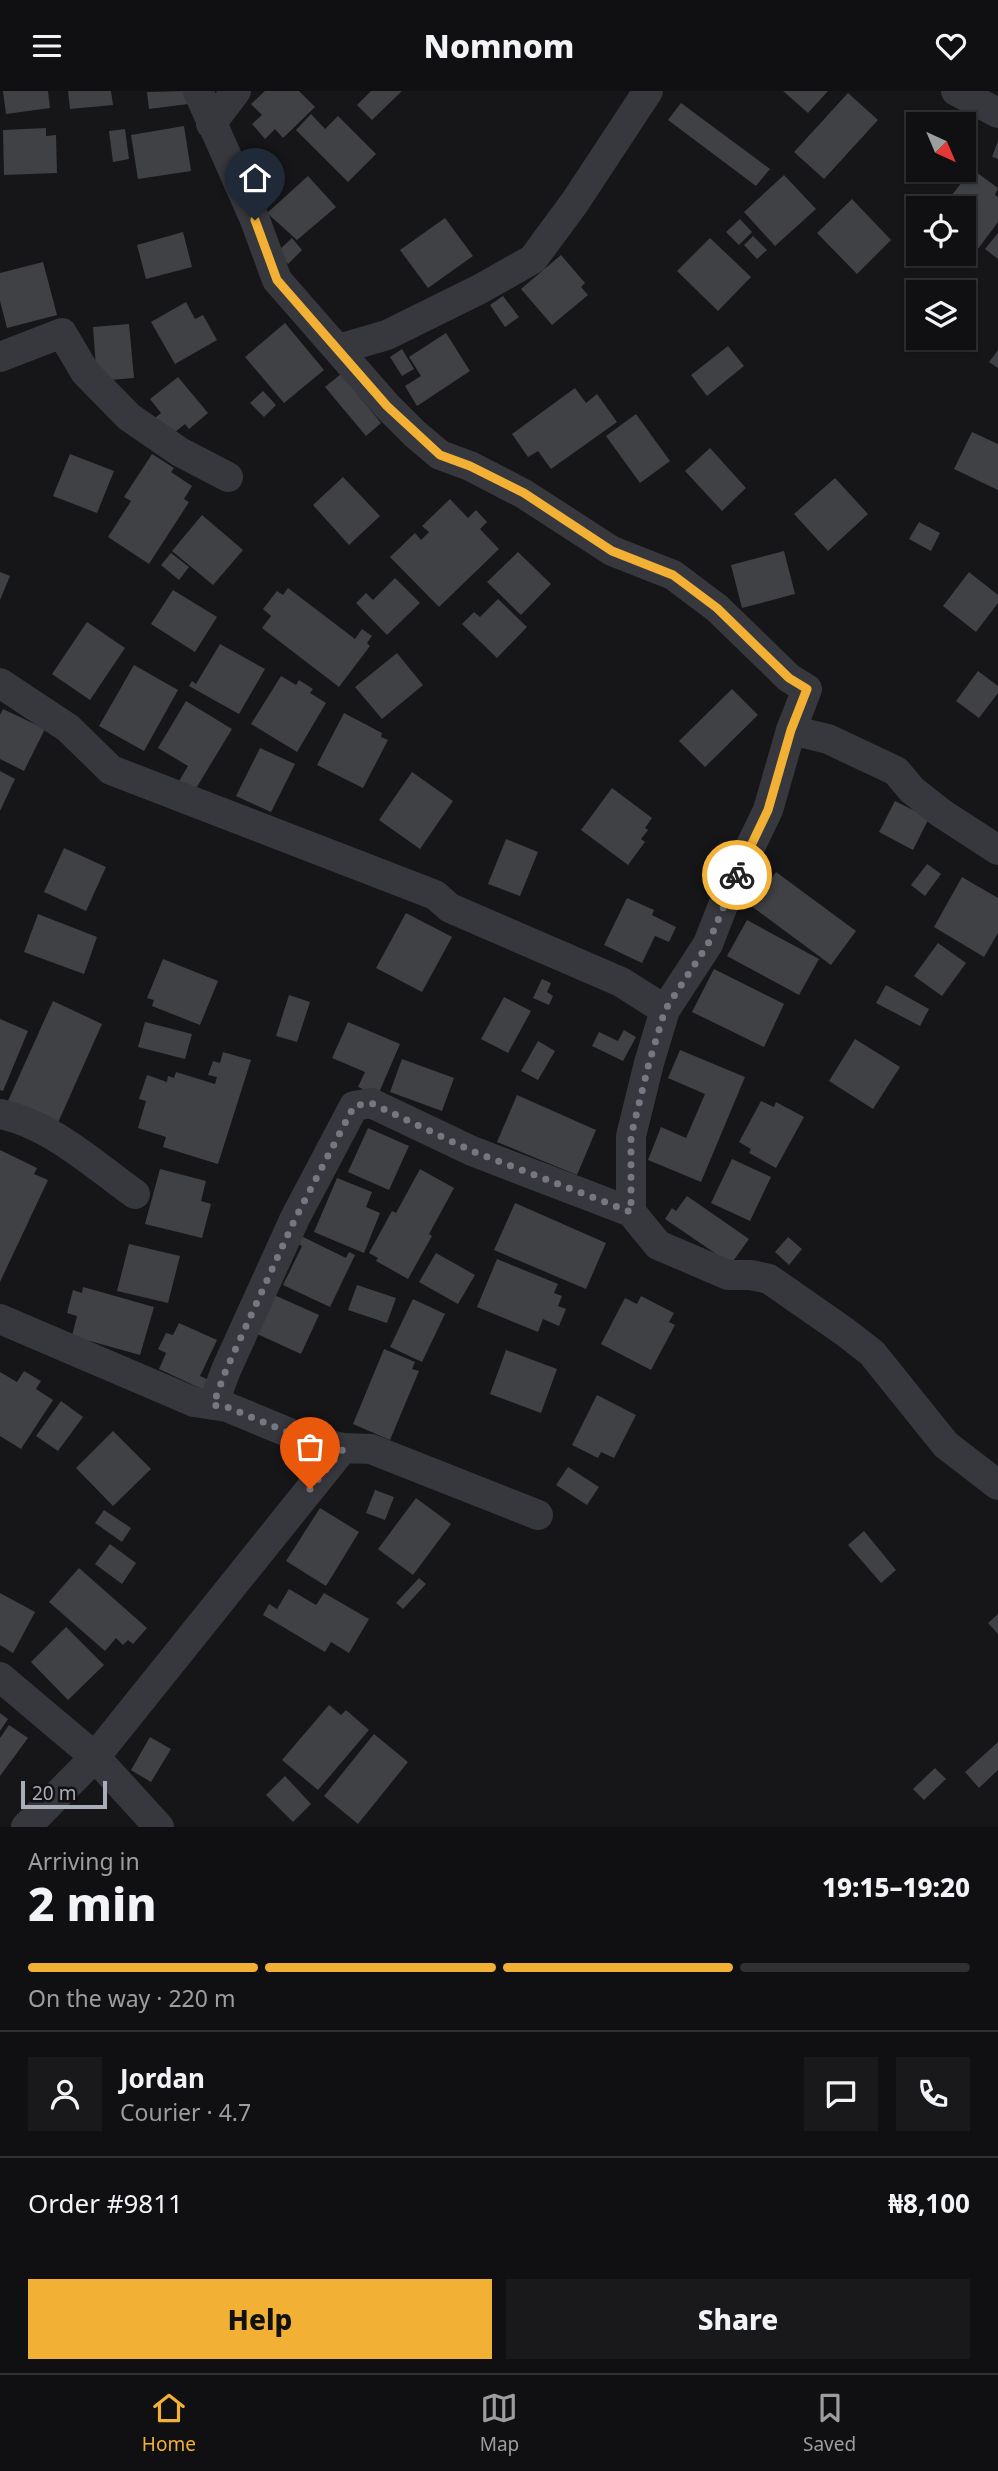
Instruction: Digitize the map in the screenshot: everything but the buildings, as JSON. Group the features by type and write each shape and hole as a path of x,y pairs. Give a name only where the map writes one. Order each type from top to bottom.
{"street":[{"path":"198,91 255,220 277,280 387,406 440,455 470,466 524,493 612,551 673,575 717,608 789,678 807,689 791,730 768,810 727,895 708,944 665,1010 631,1136 631,1212"},
{"path":"211,124 236,91"},
{"path":"339,349 387,335 480,289 533,259 575,202 648,91"},
{"path":"956,91 998,113"},
{"path":"0,357 62,333 85,372 129,417 180,452 228,477"},
{"path":"0,683 68,728 111,769 435,895 450,908 621,982 665,1010"},
{"path":"791,730 828,739 896,771 922,797 998,850"},
{"path":"213,1405 226,1370 295,1219 354,1106 371,1103 472,1151 631,1212 659,1245 728,1275 751,1275 769,1279 872,1353 946,1445 998,1485"},
{"path":"0,1114 16,1118 56,1137 135,1194"},
{"path":"0,1319 194,1402 227,1407 309,1441 344,1448 371,1448 538,1515"},
{"path":"26,1827 95,1757 344,1448"},
{"path":"0,1677 95,1757 159,1827"}],"way so far":[{"path":"310,1489 344,1448 309,1441 227,1407 213,1405 226,1370 295,1219 354,1106 371,1103 472,1151 631,1212 631,1136 665,1010 708,944 737,875"}],"route":[{"path":"255,220 277,280 387,406 415,434 440,455 470,466 524,493 612,551 673,575 717,608 789,678 807,689 791,730 768,810 737,875"}]}
